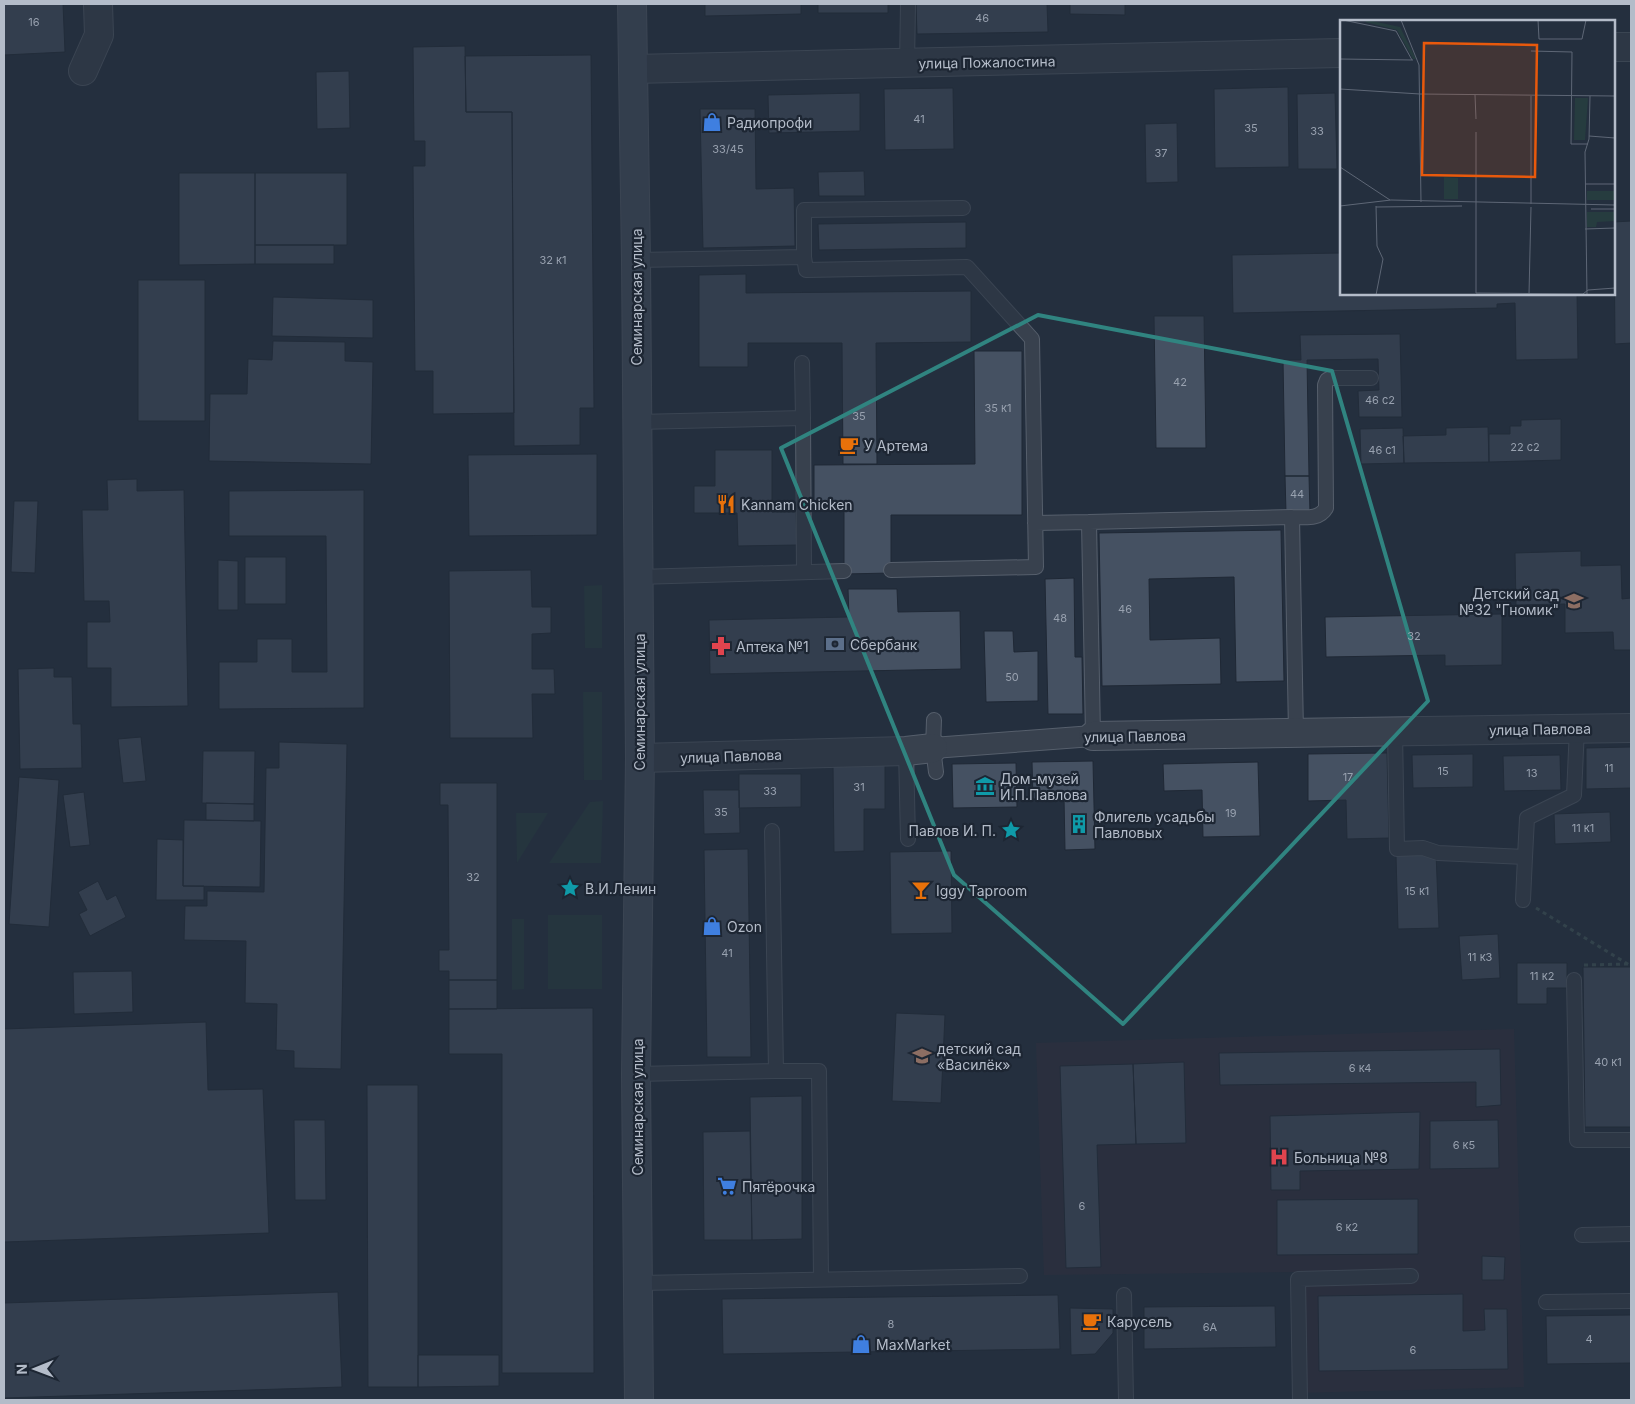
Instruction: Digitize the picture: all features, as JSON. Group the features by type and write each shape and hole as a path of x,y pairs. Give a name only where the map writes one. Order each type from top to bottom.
{"main road":[{"name":"Семинарская улица","path":"632,4 640,758 636,1074 639,1400"}],"street":[{"path":"83,71 99,35 98,4"},
{"path":"1615,47 1631,47"},
{"name":"улица Пожалостина","path":"634,69 1340,54"},
{"name":"улица Павлова","path":"640,758 906,751 934,760 1093,736 1631,728"}],"lane":[{"path":"907,64 908,4"},
{"path":"891,570 1036,567 1032,339 968,267 806,270 804,257 804,210 963,208"},
{"path":"636,260 804,257"},
{"path":"802,363 804,572"},
{"path":"1035,523 1318,516 1326,508 1326,380 1331,378 1371,378"},
{"path":"637,422 803,418"},
{"path":"1292,517 1296,733"},
{"path":"1088,522 1093,736"},
{"path":"638,577 844,571"},
{"path":"934,720 934,760"},
{"path":"1523,900 1527,818 1574,795 1576,728"},
{"path":"1395,732 1397,849 1423,848 1438,853 1525,857"},
{"path":"906,751 908,839"},
{"path":"772,831 776,1071"},
{"path":"1574,980 1576,1140 1631,1140"},
{"path":"636,1074 819,1071 821,1279"},
{"path":"1582,1235 1631,1234"},
{"path":"638,1283 1020,1276"},
{"path":"1300,1400 1298,1279 1411,1276"},
{"path":"1124,1295 1126,1400"},
{"path":"1546,1302 1631,1301"}],"path":[{"path":"1523,900 1630,965"},
{"path":"1575,965 1630,965"}],"highlighted area":[{"path":"1038,315 1332,371 1428,701 1123,1024 954,875 781,448"}],"shaded area":[{"name":"Больница №8","path":"1514,1029 1524,1387 1295,1393 1294,1272 1044,1275 1036,1043"}],"green space":[{"path":"602,585 602,648 585,648 584,586"},
{"path":"583,692 602,692 602,780 584,780"},
{"path":"603,801 601,863 549,863 590,802"},
{"path":"516,813 548,813 517,863"},
{"path":"548,915 602,915 602,989 548,989"},
{"path":"512,919 524,919 524,989 512,990"}],"building":[{"path":"4,4 63,4 65,52 4,55"},
{"path":"705,4 801,4 801,14 705,16"},
{"path":"818,4 888,4 888,13 818,13"},
{"path":"916,4 1047,4 1048,32 917,34"},
{"path":"1070,4 1125,4 1125,15 1070,14"},
{"path":"465,46 466,112 512,112 514,413 433,414 433,371 415,371 413,166 425,166 425,141 414,141 413,47"},
{"path":"591,55 594,408 580,408 580,445 514,446 512,112 466,112 465,56"},
{"path":"349,71 350,128 317,129 316,72"},
{"path":"1288,87 1289,167 1215,168 1214,89"},
{"path":"953,88 954,149 885,150 884,89"},
{"path":"860,93 860,131 769,133 768,95"},
{"path":"1335,93 1337,169 1298,169 1297,94"},
{"path":"700,109 755,109 756,189 794,188 795,246 703,248"},
{"path":"1177,123 1178,182 1146,183 1145,124"},
{"path":"864,171 865,196 819,196 818,172"},
{"path":"179,173 255,173 255,264 179,265"},
{"path":"255,173 347,173 347,245 255,245"},
{"path":"1631,221 1631,343 1615,344 1615,222"},
{"path":"966,222 966,248 819,250 818,224"},
{"path":"255,245 334,245 334,264 255,264"},
{"path":"1340,253 1340,295 1577,295 1578,359 1516,360 1515,303 1497,304 1497,308 1233,313 1232,255"},
{"path":"746,274 746,293 971,291 971,342 876,343 877,464 843,464 842,343 748,343 748,367 699,367 699,275"},
{"path":"138,280 205,280 205,421 138,421"},
{"path":"273,297 373,300 373,338 272,336"},
{"path":"1154,316 1204,316 1206,448 1156,448"},
{"path":"1400,334 1402,417 1359,417 1358,391 1379,390 1378,359 1307,360 1309,476 1285,476 1283,360 1301,360 1300,335"},
{"path":"273,341 345,342 345,361 373,362 371,464 209,461 210,394 247,394 248,359 272,360"},
{"path":"974,351 1022,351 1022,515 891,515 891,573 844,574 844,511 814,511 814,465 975,464"},
{"path":"1561,419 1561,460 1489,462 1489,434 1510,434 1510,426 1521,426 1521,420"},
{"path":"1488,427 1489,462 1404,463 1403,436 1446,435 1446,428"},
{"path":"1403,428 1404,463 1361,464 1360,429"},
{"path":"715,450 772,450 772,512 796,512 797,545 738,546 737,513 694,513 694,486 715,486"},
{"path":"597,454 597,535 469,536 468,455"},
{"path":"1285,476 1309,476 1310,513 1286,513"},
{"path":"137,479 137,491 184,490 188,706 111,707 111,668 87,668 87,622 110,622 109,601 84,601 82,510 108,510 107,480"},
{"path":"364,490 364,708 219,709 219,662 257,662 257,639 292,639 292,672 327,672 326,536 229,536 229,491"},
{"path":"14,501 38,501 35,573 11,572"},
{"path":"1281,530 1284,681 1236,682 1234,577 1149,579 1150,640 1220,638 1221,684 1102,686 1099,533"},
{"name":"Детский сад №32 \"Гномик\"","path":"1581,551 1581,566 1621,565 1622,599 1631,598 1631,650 1614,650 1613,632 1565,633 1565,604 1516,605 1515,553"},
{"path":"245,557 286,557 286,604 245,604"},
{"path":"218,560 238,561 238,610 218,610"},
{"path":"531,570 532,607 551,607 551,633 532,634 532,669 554,669 555,694 532,694 533,738 450,738 449,571"},
{"path":"1074,578 1075,657 1082,657 1083,714 1048,714 1045,579"},
{"name":"Сбербанк","path":"848,589 897,589 898,612 960,611 961,669 710,674 709,620 849,617"},
{"path":"1502,614 1502,665 1445,666 1445,655 1326,657 1325,617"},
{"path":"984,631 1013,631 1014,652 1038,651 1038,701 986,702"},
{"path":"54,668 54,677 72,677 73,724 81,724 82,768 20,769 18,669"},
{"path":"141,737 146,781 123,783 118,739"},
{"path":"279,742 347,744 341,1069 294,1068 294,1051 276,1050 277,1004 245,1003 246,941 184,940 185,906 207,906 207,891 264,892 266,768 279,768"},
{"path":"1631,747 1631,788 1586,789 1586,748"},
{"path":"203,751 255,751 254,804 202,803"},
{"path":"1387,753 1389,838 1347,839 1346,800 1308,801 1308,754"},
{"path":"1473,754 1473,787 1413,788 1412,755"},
{"path":"1560,755 1561,790 1504,791 1503,756"},
{"name":"Флигель усадьбы Павловых","path":"1093,761 1095,849 1065,850 1064,798 1033,799 1032,762"},
{"path":"1258,762 1260,836 1203,837 1202,790 1164,791 1163,764"},
{"name":"Дом-музей И.П.Павлова","path":"1016,763 1017,807 953,808 952,764"},
{"path":"885,764 885,809 864,809 864,851 834,852 833,765"},
{"path":"739,774 801,774 801,807 739,808"},
{"path":"19,777 59,780 49,927 9,924"},
{"path":"440,783 497,783 497,980 449,980 449,971 439,971 439,950 449,950 448,805 440,805"},
{"path":"703,790 739,790 740,833 704,834"},
{"path":"84,792 90,845 70,847 63,795"},
{"path":"206,803 254,804 254,821 206,820"},
{"path":"1610,812 1611,842 1555,844 1554,814"},
{"path":"184,820 261,821 260,887 183,886"},
{"path":"157,839 183,840 183,886 204,886 204,900 156,900"},
{"path":"748,849 751,1057 707,1057 704,850"},
{"path":"951,851 952,933 891,934 890,852"},
{"path":"1436,853 1439,928 1398,929 1396,855"},
{"path":"98,881 107,900 116,895 126,917 90,936 79,914 87,910 78,892"},
{"path":"1498,934 1500,978 1462,980 1459,936"},
{"path":"1517,963 1567,963 1567,988 1547,988 1547,1004 1517,1004"},
{"path":"1583,967 1631,967 1631,1127 1585,1127"},
{"path":"132,971 133,1012 74,1014 73,972"},
{"path":"449,980 497,980 497,1009 449,1009"},
{"path":"593,1008 594,1373 502,1373 502,1054 449,1054 449,1009"},
{"path":"896,1013 945,1015 941,1103 892,1101"},
{"path":"206,1022 208,1090 263,1089 269,1233 4,1242 4,1029"},
{"path":"1500,1049 1501,1105 1476,1107 1476,1082 1220,1085 1219,1053"},
{"path":"1184,1062 1186,1143 1136,1144 1133,1064"},
{"path":"1133,1064 1136,1144 1097,1145 1101,1267 1066,1268 1060,1066"},
{"path":"367,1085 418,1085 418,1387 368,1387"},
{"path":"802,1096 802,1239 752,1240 750,1097"},
{"path":"1420,1112 1419,1169 1300,1171 1300,1190 1271,1190 1270,1116"},
{"path":"294,1120 325,1120 326,1200 295,1200"},
{"path":"1498,1120 1499,1168 1430,1169 1430,1121"},
{"name":"Пятёрочка","path":"750,1131 752,1240 704,1240 703,1132"},
{"path":"1418,1199 1418,1254 1277,1255 1277,1200"},
{"path":"1482,1256 1505,1257 1504,1280 1482,1280"},
{"path":"338,1292 342,1387 4,1398 4,1303"},
{"path":"1463,1294 1463,1331 1485,1330 1484,1309 1507,1309 1508,1369 1319,1371 1318,1296"},
{"path":"1058,1295 1060,1349 723,1354 722,1299"},
{"path":"1275,1306 1276,1347 1144,1349 1144,1307"},
{"name":"Карусель","path":"1070,1308 1113,1309 1113,1333 1095,1354 1071,1355"},
{"path":"1631,1315 1631,1363 1547,1364 1546,1316"},
{"path":"418,1355 499,1355 499,1386 418,1387"}],"place":[{"name":"Радиопрофи","path":"712,122"},
{"name":"У Артема","path":"849,445"},
{"name":"Kannam Chicken","path":"726,504"},
{"name":"Детский сад №32 \"Гномик\"","path":"1574,601"},
{"name":"Сбербанк","path":"835,644"},
{"name":"Аптека №1","path":"721,646"},
{"name":"Дом-музей И.П.Павлова","path":"985,786"},
{"name":"Флигель усадьбы Павловых","path":"1079,824"},
{"name":"Павлов И. П.","path":"1011,830"},
{"name":"В.И.Ленин","path":"570,888"},
{"name":"Iggy Taproom","path":"921,890"},
{"name":"Ozon","path":"712,926"},
{"name":"детский сад «Василёк»","path":"922,1056"},
{"name":"Больница №8","path":"1279,1157"},
{"name":"Пятёрочка","path":"727,1186"},
{"name":"Карусель","path":"1092,1321"},
{"name":"MaxMarket","path":"861,1344"}]}
